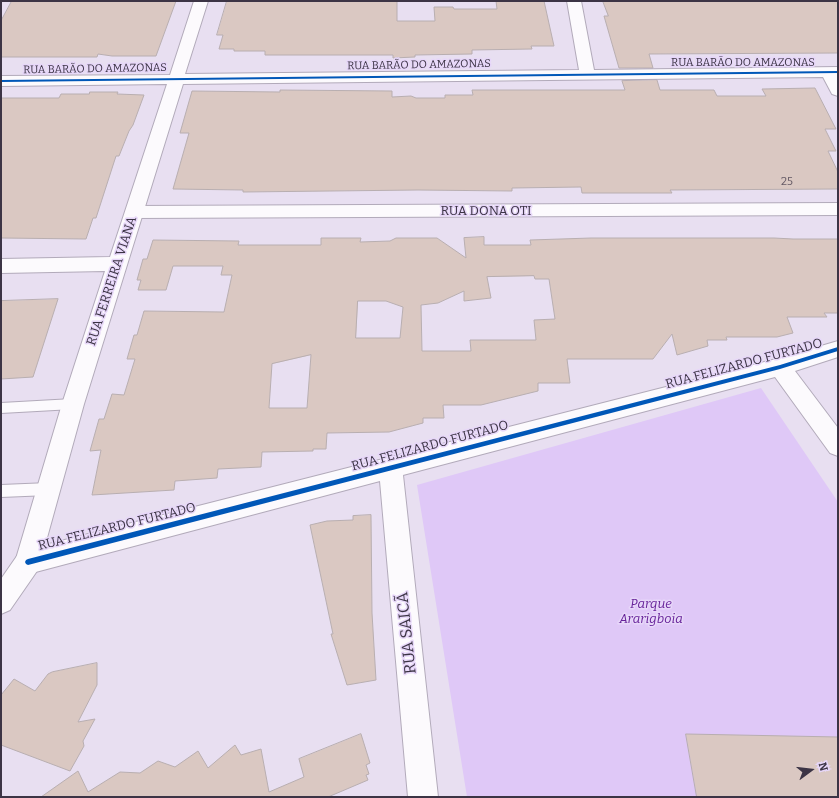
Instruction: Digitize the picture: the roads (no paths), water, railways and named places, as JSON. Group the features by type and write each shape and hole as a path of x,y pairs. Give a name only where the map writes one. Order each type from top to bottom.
{"street":[{"name":"RUA FERREIRA VIANA","path":"28,562 73,404 201,1"},
{"path":"574,1 587,74"},
{"name":"RUA BARÃO DO AMAZONAS","path":"1,81 833,72"},
{"path":"833,72 838,91"},
{"name":"RUA DONA OTI","path":"134,212 838,209"},
{"path":"1,266 117,264"},
{"name":"RUA FELIZARDO FURTADO","path":"1,602 28,562 780,366 838,349"},
{"path":"780,366 838,446"},
{"name":"RUA SAICÃ","path":"391,468 423,797"}],"lane":[{"path":"1,408 73,404"},
{"path":"1,491 49,489"}],"park label":[{"name":"Parque Ararigboia","path":"651,612"}]}
